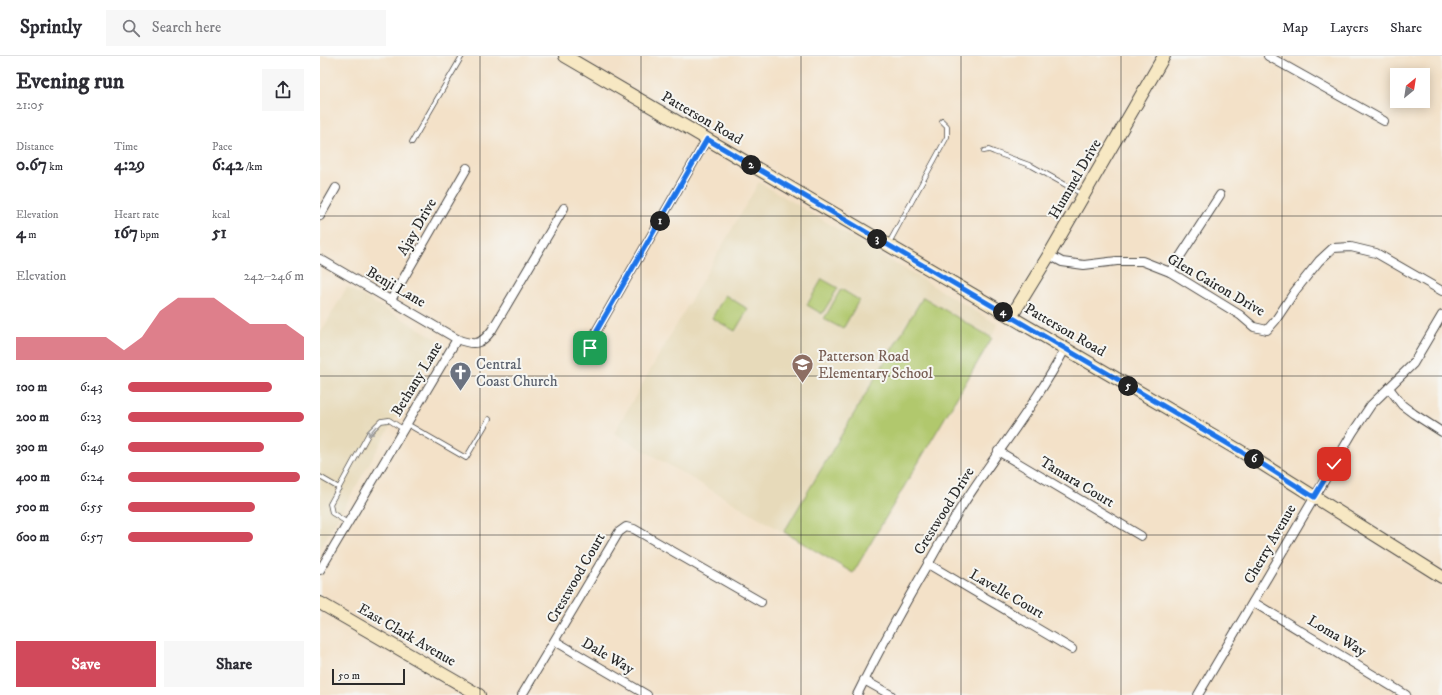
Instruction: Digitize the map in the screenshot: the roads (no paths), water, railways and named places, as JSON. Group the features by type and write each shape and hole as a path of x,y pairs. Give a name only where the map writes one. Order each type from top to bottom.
{"street":[{"name":"Patterson Road","path":"564,56 1259,462 1442,577"},
{"name":"Hummel Drive","path":"1011,317 1049,255 1164,56"},
{"path":"1268,56 1384,121"},
{"path":"590,348 597,330 707,139"},
{"name":"Ajay Drive","path":"391,300 467,168"},
{"path":"320,216 336,188"},
{"path":"1170,272 1220,196"},
{"name":"Bethany Lane","path":"320,570 457,339 468,344 478,343 486,338 564,208"},
{"name":"Glen Cairon Drive","path":"1049,255 1062,262 1084,265 1117,261 1142,261 1170,272 1240,315 1254,327 1267,330 1319,261 1333,248 1351,247 1376,254 1442,291"},
{"name":"Benji Lane","path":"320,259 457,339"},
{"name":"Cherry Avenue","path":"1198,695 1353,432 1371,405 1413,364 1442,315"},
{"name":"Crestwood Drive","path":"857,695 895,620 961,508 998,451 1027,412 1054,371 1066,349"},
{"path":"1389,388 1402,405 1442,432"},
{"name":"Tamara Court","path":"998,451 1141,536"},
{"name":"Crestwood Court","path":"522,695 619,532 626,527 634,528 760,602"},
{"name":"Lavelle Court","path":"928,564 1072,649"},
{"name":"Loma Way","path":"1253,602 1406,695"},
{"name":"East Clark Avenue","path":"320,603 479,695"},
{"name":"Dale Way","path":"555,641 647,695"},
{"path":"864,680 891,695"}],"lane":[{"path":"412,142 462,56"},
{"path":"888,245 947,137 947,126 942,121"},
{"path":"984,152 990,150 1032,166 1084,195"},
{"path":"348,523 332,513 330,504 369,433 381,421 388,420 405,427 466,458 489,418"},
{"path":"320,477 339,488"}],"place":[{"name":"Patterson Road Elementary School","path":"803,384"},
{"name":"Central Coast Church","path":"461,392"}]}
